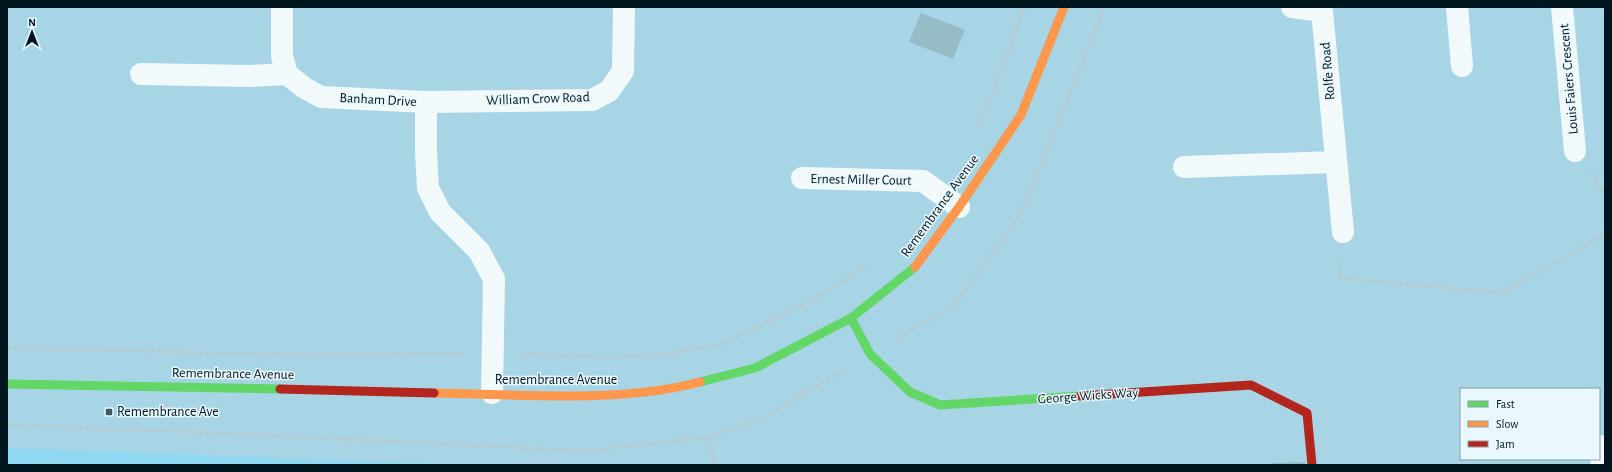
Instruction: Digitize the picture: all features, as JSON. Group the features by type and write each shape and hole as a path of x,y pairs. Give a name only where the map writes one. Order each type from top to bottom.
{"street":[{"path":"141,74 250,76 287,74 282,56 282,7"},
{"name":"William Crow Road","path":"426,102 592,100 609,91 623,71 624,7"},
{"name":"Remembrance Avenue","path":"7,384 604,396 677,388 755,368 851,318 916,266 959,207 1021,115 1064,7"},
{"name":"Rolfe Road","path":"1292,7 1325,8 1336,162 1343,232"},
{"path":"1457,7 1462,66"},
{"name":"Louis Faiers Crescent","path":"1562,7 1575,151"},
{"name":"Banham Drive","path":"287,74 303,87 321,97 426,102 428,188 440,212 479,251 494,279 492,393"},
{"path":"1184,167 1336,162"},
{"name":"Ernest Miller Court","path":"802,178 923,181 959,207"},
{"name":"George Wicks Way","path":"851,318 870,354 910,392 940,405 1252,385 1307,413 1312,465"}],"path":[{"path":"973,132 988,106 1025,7"},
{"path":"7,425 243,434 586,451 709,437 762,419 955,305 1022,212 1105,7"},
{"path":"1343,232 1340,278 1502,292 1605,234"},
{"path":"7,348 308,355 493,353 605,356 653,355 721,344 806,304 873,262"},
{"path":"709,437 714,465"}],"shaded area":[{"path":"7,448 478,465 7,465"}],"building":[{"path":"921,13 965,30 953,59 909,42"},
{"path":"1305,462 1305,465 1273,465 1273,463"}],"traffic: fast":[{"path":"700,382 755,368 851,318 915,267"},
{"path":"851,318 870,354 910,392 940,405 1080,396"},
{"path":"7,384 280,389"}],"traffic: slow":[{"path":"915,267 959,207 1021,115 1064,7"},
{"path":"434,393 534,396 602,395 668,389 700,382"}],"traffic: jam":[{"path":"1080,396 1251,385 1307,413 1312,465"},
{"path":"280,389 434,393"}],"place":[{"name":"Remembrance Ave","path":"109,412"}]}
